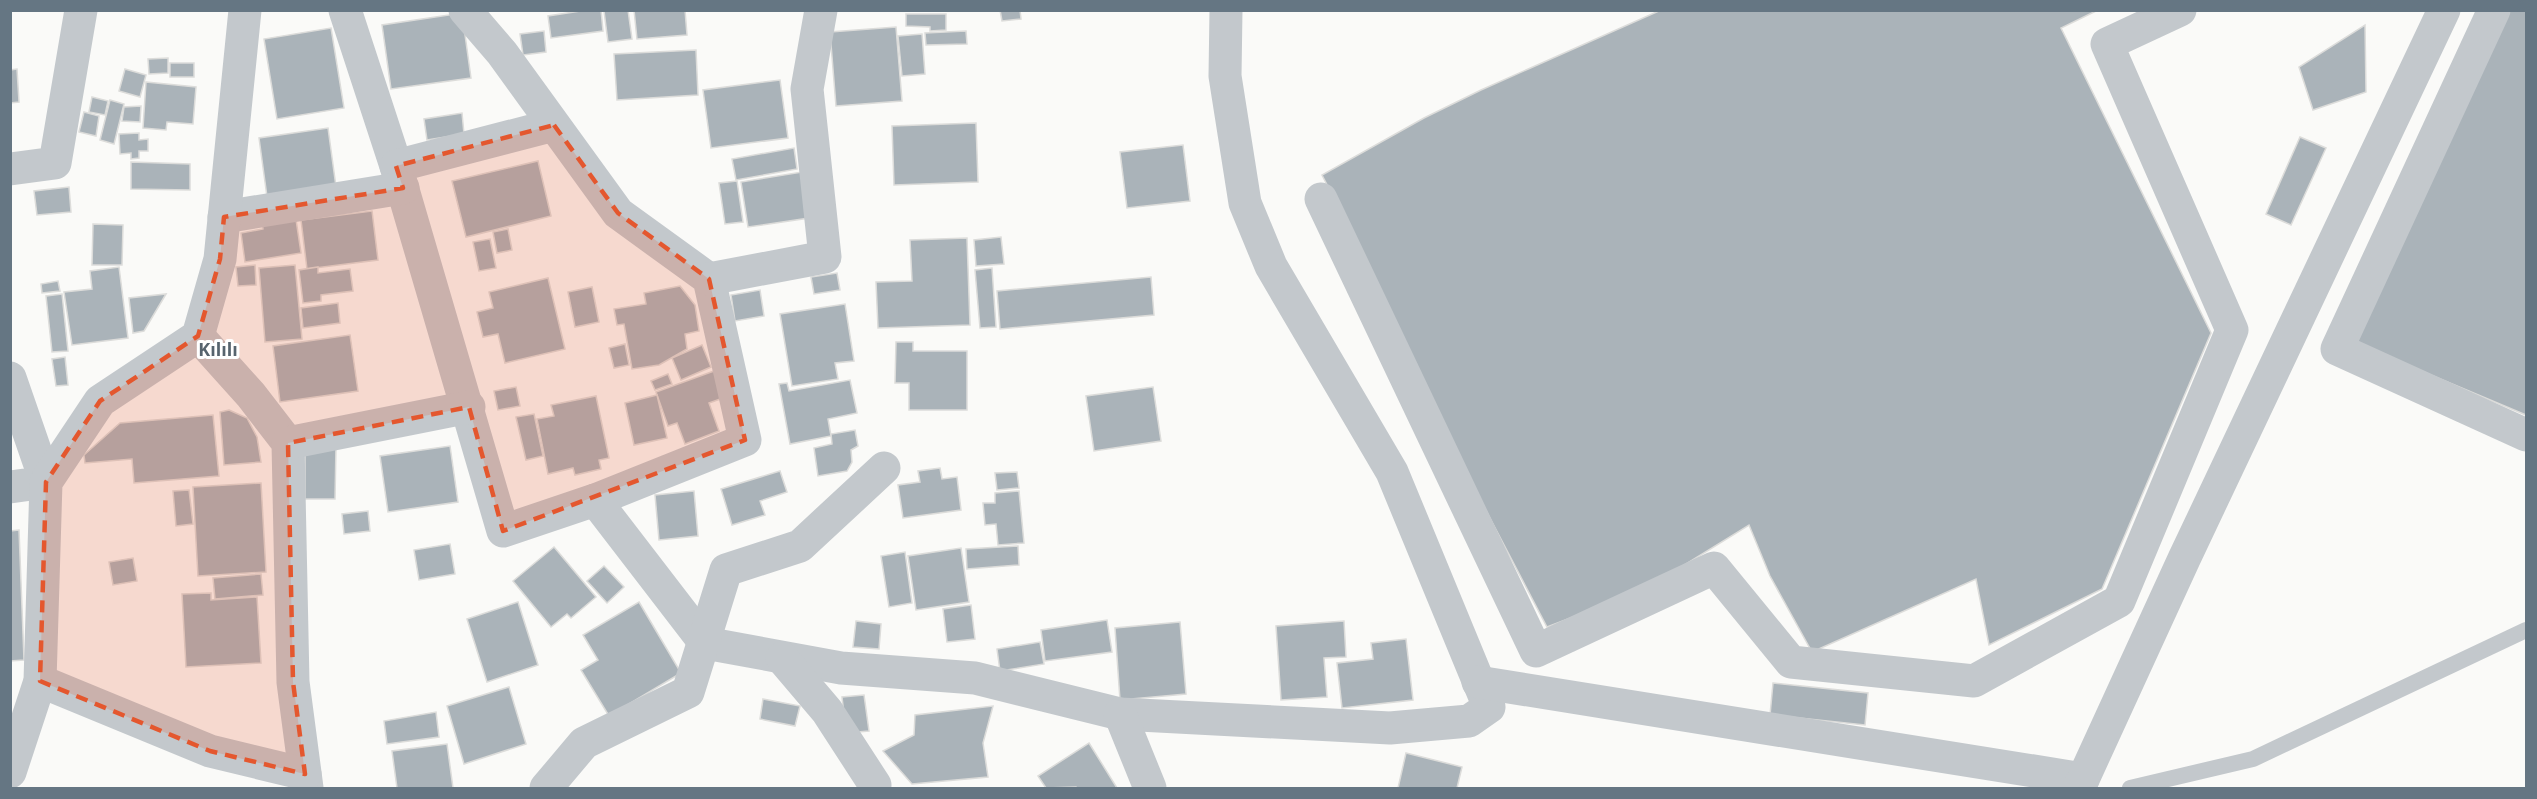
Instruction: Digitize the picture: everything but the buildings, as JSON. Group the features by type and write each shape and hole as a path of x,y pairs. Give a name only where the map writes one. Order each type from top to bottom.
{"street":[{"path":"10,169 55,163 81,10"},
{"path":"10,486 46,482 100,401 198,336 220,259 244,10"},
{"path":"345,10 469,407 503,531 595,500 745,440 709,279 618,213 502,53 465,10"},
{"path":"709,279 825,257 807,89 821,10"},
{"path":"595,500 705,643 841,668 975,678 1120,714 1390,728 1469,721 1489,707 1392,472 1271,266 1245,203 1225,76 1226,10"},
{"path":"1321,199 1536,651 1714,568 1791,662 1974,681 2120,601 2232,330 2107,44 2180,10"},
{"path":"2494,10 2337,349 2526,435"},
{"path":"1478,682 2081,784 2184,558 2442,11"},
{"path":"224,218 399,177 554,125"},
{"path":"40,681 210,751 306,781 293,682 288,443 250,395 198,336"},
{"path":"10,378 46,482 40,681 10,772"},
{"path":"288,443 469,407"},
{"path":"546,789 584,743 688,692 726,570 800,546 884,468"},
{"path":"782,658 827,711 875,785"},
{"path":"1120,714 1150,789"}],"lane":[{"path":"2130,789 2253,759 2526,630"}],"highlighted area":[{"path":"554,125 618,213 709,279 745,440 503,531 469,407 288,443 293,682 305,774 210,751 40,681 46,482 100,401 198,336 220,259 224,217 403,188 396,166"}],"district":[{"name":"Kılılı","path":"218,349"}]}
